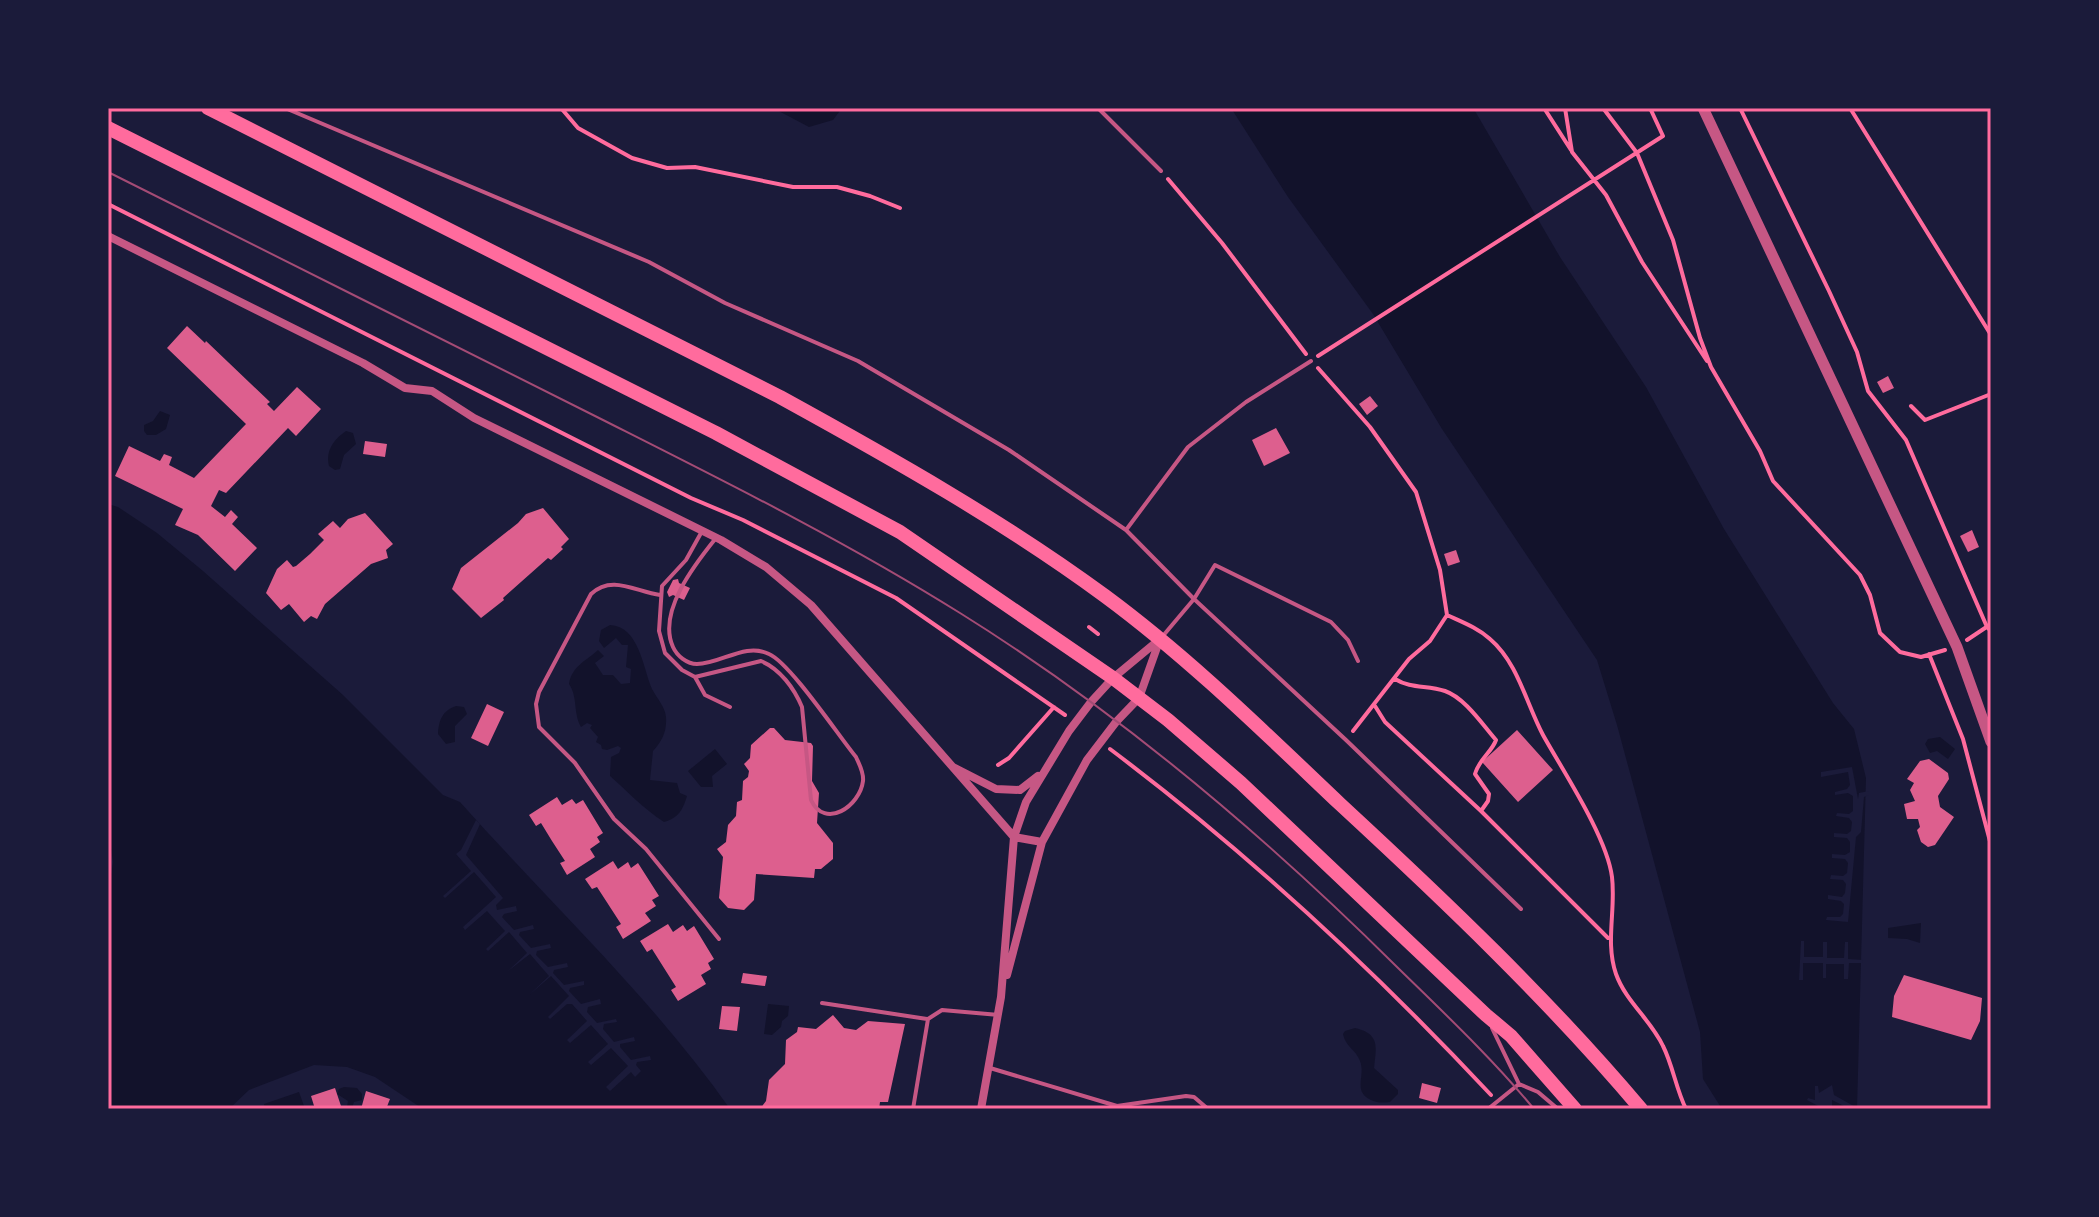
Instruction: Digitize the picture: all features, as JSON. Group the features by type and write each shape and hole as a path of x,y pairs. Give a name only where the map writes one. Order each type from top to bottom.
{"highway":[{"path":"208,108 698,355 871,446 1102,594 1160,639 1246,714 1469,925 1542,999 1641,1109"},
{"path":"108,128 702,426 900,532 1113,678 1241,783 1511,1036 1575,1109"}],"street":[{"path":"1703,108 1957,647 1991,742"},
{"path":"108,236 363,363 405,388 432,391 474,418 716,538 766,567 811,605 1014,837 1042,842"},
{"path":"981,1109 999,1015 1014,837 1026,802 1075,722 1113,678 1160,639"},
{"path":"1001,997 1042,842 1087,760 1139,698 1160,639"},
{"path":"949,765 996,789 1020,790 1041,773"}],"lane":[{"path":"285,108 649,262 725,303 858,361 1009,450 1126,530 1194,599 1521,909"},
{"path":"1098,108 1161,171"},
{"path":"1126,530 1188,447 1246,402 1311,361"},
{"path":"702,531 686,560 668,577 660,595 659,631 665,653 682,670 695,677 705,695 730,707"},
{"path":"695,677 748,663 761,661 770,665 789,685 802,707 808,783 815,810 831,815 851,804 863,781 862,769 856,757 782,663 764,651 701,664 691,664 676,653 668,627 680,591 716,538"},
{"path":"1160,639 1194,599 1215,565 1331,622 1348,640 1358,661"},
{"path":"660,595 612,584 596,589 539,692 537,718 544,734 575,763 614,819 646,849 719,939"},
{"path":"822,1003 928,1019 942,1010 999,1015"},
{"path":"1486,1015 1519,1084 1538,1092 1558,1109"},
{"path":"913,1109 928,1019"},
{"path":"989,1068 1117,1106 1186,1096 1194,1097 1208,1109"},
{"path":"1488,1109 1519,1084"}],"path":[{"path":"561,108 578,128 632,158 667,168 695,167 793,187 837,187 900,208"},
{"path":"1544,108 1572,152 1606,195 1642,262 1711,367 1760,451 1773,481 1860,575 1870,595 1880,633 1900,652 1921,657 1957,647 1990,628 1906,440 1868,391 1857,352 1740,108"},
{"path":"1565,108 1572,152"},
{"path":"1603,108 1637,153 1673,240 1711,367"},
{"path":"1311,361 1663,136 1650,108"},
{"path":"1850,108 1991,335"},
{"path":"1161,171 1222,243 1311,361 1370,427 1416,492 1440,570 1447,615 1430,641 1409,659 1346,740"},
{"path":"108,204 232,269 896,598 1075,722"},
{"path":"1911,406 1925,420 1991,394"},
{"path":"1447,615 1473,627 1491,640 1506,658 1600,842 1612,876 1610,940 1616,973 1628,999 1662,1044 1686,1109"},
{"path":"1089,627 1098,634"},
{"path":"1929,654 1963,739 1991,845"},
{"path":"1395,679 1406,686 1446,691 1453,695 1496,740 1480,760 1475,774 1489,794 1481,811"},
{"path":"1375,706 1385,722 1481,811 1610,940"},
{"path":"998,765 1009,758 1054,707"},
{"path":"1101,742 1173,796 1299,906 1449,1050 1498,1102"}],"shaded area":[{"path":"773,108 842,108 833,120 809,127"},
{"path":"1231,108 1473,108 1475,111 1560,257 1646,387 1724,529 1833,703 1854,729 1866,778 1857,1109 1722,1109 1703,1079 1700,1032 1597,660 1442,429 1373,314 1288,197"},
{"path":"160,411 170,415 166,429 156,435 147,435 144,425 153,421"},
{"path":"346,431 353,433 356,444 344,455 340,469 335,470 329,466 329,450"},
{"path":"108,504 118,507 157,533 203,571 343,695 443,795 460,802 668,1028 730,1109 423,1109 375,1077 347,1067 314,1065 249,1090 229,1109 108,1109 108,893 113,862 108,831"},
{"path":"610,625 628,632 634,640 652,689 665,713 665,732 653,751 650,780 677,783 680,793 687,796 680,812 664,822 610,776 611,757 621,748 602,749 596,742 598,737 590,728 592,725 587,723 581,727 577,716 574,694 569,684 580,664 598,650 604,656 595,663 603,675 613,675 621,684 630,683 631,669 626,667 628,645 622,645 616,638 604,648 599,641 601,630"},
{"path":"456,706 464,707 467,714 455,726 455,742 446,744 438,734 439,724 444,713"},
{"path":"1940,737 1955,749 1948,759 1937,751 1930,753 1925,744 1928,739"},
{"path":"715,749 727,764 712,776 713,787 701,787 688,771"},
{"path":"1921,923 1920,943 1888,938 1888,928"},
{"path":"768,1004 789,1006 788,1016 772,1035 764,1034"},
{"path":"1355,1028 1373,1038 1376,1048 1374,1068 1398,1090 1390,1102 1373,1101 1362,1092 1360,1061 1343,1034"},
{"path":"344,1087 357,1088 362,1094 362,1100 354,1102 352,1108 347,1107 348,1101 337,1094"},
{"path":"299,1092 304,1106 265,1109 264,1104"}],"pier":[{"path":"1852,767 1858,799 1859,793 1869,791 1869,795 1864,797 1861,832 1856,837 1848,922 1826,920 1827,917 1843,914 1844,904 1828,899 1828,895 1842,897 1845,893 1843,880 1830,879 1831,875 1843,876 1847,873 1848,863 1845,859 1832,858 1832,854 1845,855 1850,852 1847,838 1834,837 1834,833 1847,834 1851,831 1849,818 1836,816 1837,813 1849,814 1853,811 1853,796 1848,793 1835,795 1835,792 1850,785 1848,772 1821,777 1821,772"},
{"path":"476,820 480,824 466,855 503,898 496,905 497,910 516,906 517,911 502,917 514,930 533,925 534,929 520,932 519,935 531,948 550,944 551,948 537,951 536,955 548,967 567,963 568,967 554,970 553,973 564,985 584,981 584,985 570,988 569,991 581,1004 600,999 601,1004 588,1007 587,1012 597,1023 616,1019 617,1022 604,1024 603,1029 614,1042 634,1037 635,1041 620,1044 631,1060 650,1056 651,1060 637,1062 641,1071 635,1077 631,1072 610,1091 606,1087 628,1066 611,1048 591,1065 588,1062 608,1044 591,1025 570,1043 567,1040 587,1021 572,1004 567,1004 550,1019 548,1017 569,996 551,976 529,995 549,976 530,954 508,971 527,953 509,932 488,951 486,949 505,931 487,911 465,930 463,927 496,897 474,872 445,898 443,896 471,871 456,854"},
{"path":"1801,941 1804,941 1804,957 1823,957 1823,942 1827,942 1827,958 1844,958 1845,942 1848,942 1848,959 1863,960 1862,963 1849,963 1848,979 1844,979 1844,964 1826,964 1826,978 1823,978 1823,963 1803,963 1803,980 1799,980"},
{"path":"1832,1085 1834,1095 1859,1109 1850,1109 1832,1100 1832,1109 1819,1109 1807,1100 1815,1100 1815,1086 1818,1086 1819,1093"}],"building":[{"path":"187,326 270,402 267,404 274,411 297,387 321,409 296,436 288,428 226,493 219,490 211,506 225,517 231,510 238,517 232,524 257,548 235,571 198,535 175,525 183,509 115,476 129,446 160,461 164,454 172,457 169,465 194,478 246,424 167,348"},
{"path":"1888,376 1894,388 1883,393 1877,382"},
{"path":"1370,396 1378,406 1367,415 1359,404"},
{"path":"1276,428 1290,453 1264,466 1252,440"},
{"path":"365,441 387,444 385,457 363,454"},
{"path":"543,508 569,539 551,560 548,558 481,618 452,589 461,568 526,514"},
{"path":"365,513 393,544 386,550 388,558 371,564 325,604 317,619 311,616 304,622 289,604 281,610 266,593 277,569 287,560 293,567 296,566 310,554 324,540 318,534 333,521 340,528 348,519"},
{"path":"1972,530 1979,547 1968,552 1960,536"},
{"path":"1456,550 1460,562 1448,566 1444,554"},
{"path":"678,579 679,583 690,588 684,600 673,595 669,597 667,592 673,580"},
{"path":"487,704 504,712 488,746 471,738"},
{"path":"774,728 785,740 811,743 813,746 812,781 819,793 817,823 833,843 833,859 821,869 815,869 814,878 756,874 754,900 744,910 728,908 719,898 723,857 717,849 726,842 728,825 736,816 737,802 742,800 743,781 749,771 744,764 750,758 751,745"},
{"path":"1517,730 1553,770 1518,802 1482,762"},
{"path":"1929,759 1948,773 1949,779 1938,796 1940,807 1954,817 1935,845 1928,847 1921,842 1917,830 1920,827 1918,819 1907,819 1904,804 1915,801 1910,790 1914,783 1907,779 1920,761"},
{"path":"557,797 562,805 572,799 576,804 583,800 603,833 597,837 600,842 590,849 595,857 567,875 560,863 565,861 541,823 536,826 529,815"},
{"path":"613,861 618,869 628,862 631,868 638,863 659,896 652,900 656,906 645,913 651,921 623,939 616,927 621,924 597,887 592,889 585,879"},
{"path":"668,924 673,932 683,925 687,931 694,926 714,959 708,963 711,969 701,975 706,984 678,1001 671,990 676,987 652,949 647,952 640,941"},
{"path":"743,973 767,976 765,986 741,983"},
{"path":"1904,975 1982,998 1980,1021 1971,1040 1892,1017 1894,996"},
{"path":"722,1006 740,1007 737,1031 719,1029"},
{"path":"833,1015 844,1028 856,1030 868,1021 905,1024 888,1102 880,1102 879,1109 760,1109 766,1101 769,1080 785,1064 786,1040 797,1032 798,1027 816,1029"},
{"path":"1422,1083 1441,1088 1437,1103 1419,1098"},
{"path":"335,1088 342,1109 315,1109 311,1096"},
{"path":"366,1091 390,1099 386,1109 361,1109"}],"tram line":[{"path":"108,172 784,512 917,587 1019,651 1133,733 1242,822 1346,917 1467,1036 1534,1109"}]}
